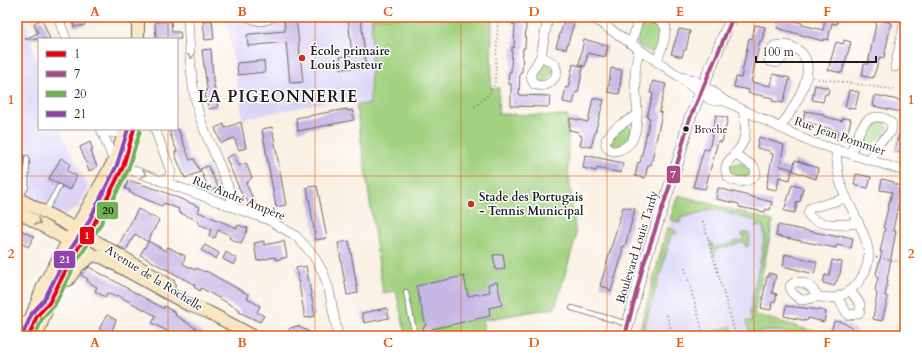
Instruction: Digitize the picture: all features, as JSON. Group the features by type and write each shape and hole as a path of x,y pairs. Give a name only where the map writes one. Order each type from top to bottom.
{"main road":[{"path":"138,17 138,38"},
{"path":"24,336 37,313 49,303 76,251 89,231 118,164 129,130"},
{"path":"37,336 37,313 44,284 74,229 118,164"},
{"name":"Avenue de la Rochelle","path":"18,203 44,213 74,229"},
{"name":"Avenue de la Rochelle","path":"18,203 74,229 89,231 208,312"},
{"name":"Avenue de la Rochelle","path":"74,229 76,251 104,258 189,305 208,312 253,336"},
{"path":"37,313 60,294 74,271 82,262 94,255"}],"street":[{"path":"58,17 66,38"},
{"path":"188,17 192,79 196,104 202,125 230,192 232,206"},
{"path":"249,17 259,21 264,21 272,17"},
{"path":"541,56 548,17"},
{"name":"Rue Jean Pommier","path":"592,17 680,77 695,80 707,99 711,101 725,101 808,141 905,170"},
{"path":"631,44 638,21 643,17"},
{"path":"648,17 662,22 666,27 664,41 657,62"},
{"name":"Boulevard Louis Tardy","path":"725,17 726,30"},
{"name":"Boulevard Louis Tardy","path":"625,336 643,266 679,158 688,122 709,75 726,30 733,17"},
{"path":"895,67 905,20"},
{"path":"780,128 801,94 806,77 803,55 795,48"},
{"path":"636,116 634,70 639,50"},
{"path":"735,154 744,137 745,120 743,110"},
{"path":"851,153 866,120 871,117 885,118 892,124 891,132 880,142 870,159"},
{"path":"101,130 117,133 126,130"},
{"path":"101,130 118,164"},
{"path":"156,130 175,185"},
{"path":"820,297 837,297 850,290 862,278 868,256 866,242 846,198 838,174 836,149"},
{"name":"Rue André Ampère","path":"118,164 232,206 284,228 296,236 313,255 323,272 329,290 338,336"},
{"path":"161,180 168,180 171,176"},
{"path":"846,198 810,208 808,213 809,216 814,221 842,224 857,223"},
{"path":"837,297 848,315 858,314 860,312 860,304 850,290"}],"lane":[{"path":"18,203 26,187 27,158"},
{"path":"44,213 59,187"},
{"path":"406,292 415,336"},
{"path":"572,308 628,324"},
{"path":"17,323 37,313"},
{"path":"29,336 37,313"},
{"path":"754,336 782,336"}],"path":[{"path":"475,107 489,94 495,83 498,17"},
{"path":"806,77 905,91"},
{"path":"703,221 736,336"},
{"path":"868,256 905,263"},
{"path":"685,268 704,336"},
{"path":"667,315 673,336"}],"shaded area":[{"path":"17,17 25,17 38,69 38,130 60,130 89,188 79,207 67,214 57,213 17,191"},
{"name":"École primaire Louis Pasteur","path":"226,17 372,17 370,104 356,105 354,96 243,119"},
{"path":"678,195 773,221 754,314 829,336 638,336"}],"green space":[{"name":"Stade des Portugais - Tennis Municipal","path":"372,17 492,17 491,89 499,88 498,114 568,116 568,170 576,237 555,308 482,320 486,336 406,336 396,291 383,293 356,105 370,104"},
{"path":"643,20 661,24 663,34 655,55 639,46 636,41"},
{"path":"548,63 554,71 545,83 536,81 534,73 541,64"},
{"path":"869,121 884,121 889,128 868,149 863,148 860,143 862,133"},
{"path":"628,125 632,129 630,139 616,149 610,145 610,137"},
{"path":"738,163 748,166 752,170 750,176 733,178 727,166"},
{"path":"678,195 773,221 754,314 829,336 807,336 777,331 755,332 749,330 746,321 752,321 750,312 765,236 762,225 755,227 757,221 712,209 680,218 680,223 670,219"},
{"path":"669,228 676,231 677,234 672,233 642,336 638,336 667,229"},
{"path":"742,233 748,233 750,235 748,246 746,247 744,242 715,250 716,256 714,256 710,243 712,242 714,248 744,239"},
{"path":"731,326 734,335 706,336 705,334"}],"building":[{"path":"72,17 84,17 85,25 74,27"},
{"path":"284,17 296,17 303,82 290,83 286,42 248,46 247,35 285,31"},
{"path":"348,17 361,17 366,67 341,69 340,57 352,55"},
{"path":"512,17 523,17 523,24 526,24 525,48 523,48 519,95 550,96 549,107 511,106 511,84 508,84 509,72 511,72 512,47 514,48 515,24 512,24"},
{"path":"784,17 791,17 791,20 802,23 802,25 823,30 825,21 819,20 820,17 839,17 837,24 832,23 828,40 823,39 823,41 777,28 779,18 783,19"},
{"path":"42,19 50,38 25,39 38,33 34,23"},
{"path":"877,19 891,23 884,58 880,57 873,78 862,76 864,64 868,64"},
{"path":"212,20 214,39 205,40 203,21"},
{"path":"171,21 172,32 180,32 181,39 156,38 155,22"},
{"path":"564,21 574,23 566,49 556,47"},
{"path":"755,25 765,27 762,41 760,41 751,82 771,86 773,74 790,78 783,103 772,101 773,98 748,93 749,90 734,87 736,77 741,78 749,38 752,39"},
{"path":"679,29 690,31 686,50 684,50 682,57 671,54"},
{"path":"584,39 608,46 605,57 588,53 585,66 579,65"},
{"path":"844,40 851,42 842,73 828,70 836,42 843,44"},
{"path":"211,49 213,80 218,107 209,109 205,97 207,88 202,50"},
{"path":"264,61 265,72 238,75 237,63"},
{"path":"573,64 583,67 578,93 576,92 573,104 563,102 566,87 568,88"},
{"path":"611,68 622,70 619,94 608,92"},
{"path":"653,81 666,84 659,112 662,113 651,165 648,165 645,178 635,176 638,162 640,163 650,118 647,117 653,94 650,93"},
{"path":"815,85 829,88 828,94 825,94 823,102 812,100"},
{"path":"849,90 859,92 855,109 845,107"},
{"path":"875,95 903,101 901,112 873,106"},
{"path":"593,98 604,100 591,147 580,145 582,138 581,135 578,135 579,132 569,130 570,118 588,122"},
{"path":"347,109 347,111 352,110 354,120 298,131 296,118"},
{"path":"805,111 823,114 823,116 842,121 843,118 851,119 846,141 836,139 838,131 803,121"},
{"path":"716,115 728,118 722,142 718,141 705,189 693,187 704,149 709,150"},
{"path":"241,122 246,148 239,150 234,138 221,143 215,128 224,124 225,128"},
{"path":"902,125 905,125 905,154 894,151"},
{"path":"272,127 286,205 276,207 262,129"},
{"path":"178,129 190,160 194,159 200,172 185,178 176,157 175,152 177,151 168,130"},
{"path":"759,137 784,145 780,166 792,169 790,180 779,177 777,190 766,188 773,154 770,153 770,151 757,148"},
{"path":"90,142 93,150 91,151 97,167 89,171 80,147"},
{"path":"234,154 239,166 246,163 252,178 246,183 258,210 250,207 246,198 244,199 226,158"},
{"path":"17,155 24,155 22,186 17,186"},
{"path":"585,155 623,163 621,173 597,168 596,171 583,168"},
{"path":"61,158 70,164 67,171 77,176 70,190 49,179"},
{"path":"795,160 818,168 816,179 793,171"},
{"path":"208,166 218,187 210,191 200,169"},
{"path":"856,174 871,177 868,188 854,185"},
{"path":"882,179 894,182 894,184 905,187 905,189 903,197 900,196 893,230 896,231 885,296 888,297 882,321 873,319 877,294 875,290 878,278 876,273 882,252 880,252 885,229 883,228 892,192 880,190"},
{"path":"128,180 159,190 200,207 198,212 237,228 238,225 248,228 241,244 229,238 230,235 218,230 215,238 209,236 211,229 198,224 199,221 178,212 179,209 164,203 162,206 129,192 130,190 125,189"},
{"path":"792,185 803,188 800,202 797,201 795,213 784,211"},
{"path":"317,186 327,238 316,240 307,187"},
{"path":"718,188 772,202 770,210 766,209 765,212 739,207 739,204 716,199"},
{"path":"623,207 635,209 625,246 622,247 622,255 611,292 608,288 600,286"},
{"path":"138,209 159,220 148,241 166,251 168,247 185,256 183,264 195,270 196,268 205,272 206,271 249,295 247,298 260,306 257,312 264,316 260,322 239,312 240,310 201,288 200,291 194,287 195,285 140,255 148,242 135,234 126,250 118,246"},
{"path":"778,225 839,237 839,235 853,238 851,248 837,245 836,248 776,236"},
{"path":"17,228 34,237 28,247 17,241"},
{"path":"264,241 264,245 284,241 287,257 276,260 275,257 257,261 254,243"},
{"path":"349,241 358,293 347,295 338,243"},
{"path":"205,245 219,253 216,259 201,250"},
{"path":"226,252 237,259 234,265 223,259"},
{"path":"503,254 505,269 496,270 493,255"},
{"path":"785,254 817,262 814,274 783,266"},
{"path":"832,260 842,262 840,274 834,286 823,283 825,275 829,276"},
{"path":"306,266 315,316 305,318 296,268"},
{"path":"89,267 163,309 164,306 176,313 175,315 208,336 186,336 179,332 177,335 169,332 152,323 156,316 117,295 116,297 107,293 105,297 95,291 97,287 81,275"},
{"path":"769,273 776,275 772,293 777,294 775,302 772,302 771,310 761,308 767,276 769,277"},
{"path":"464,276 468,296 490,292 488,284 497,282 502,305 489,308 490,316 432,329 434,336 425,336 423,327 426,326 416,286"},
{"path":"786,306 821,310 826,312 824,322 808,318 807,321 784,316"},
{"path":"387,308 389,318 364,323 362,313"},
{"path":"107,315 116,320 110,336 101,334 103,331 99,329"},
{"path":"834,321 842,322 857,331 856,336 839,336 839,334 831,332"},
{"path":"298,326 316,336 286,336 290,328"}],"transit line":[{"name":"7","path":"625,336 643,266 679,158 688,123 733,17"},
{"name":"21","path":"23,334 32,313 44,300 68,253 88,223 117,165 128,130"},
{"name":"1","path":"29,336 37,316 49,303 73,256 93,226 123,167 134,130"},
{"name":"20","path":"35,336 42,319 54,306 78,259 98,229 128,170 140,131"}],"place":[{"name":"École primaire Louis Pasteur","path":"302,58"},
{"name":"Broche","path":"686,129"},
{"name":"Stade des Portugais - Tennis Municipal","path":"471,204"}],"district":[{"name":"LA PIGEONNERIE","path":"278,97"}]}
